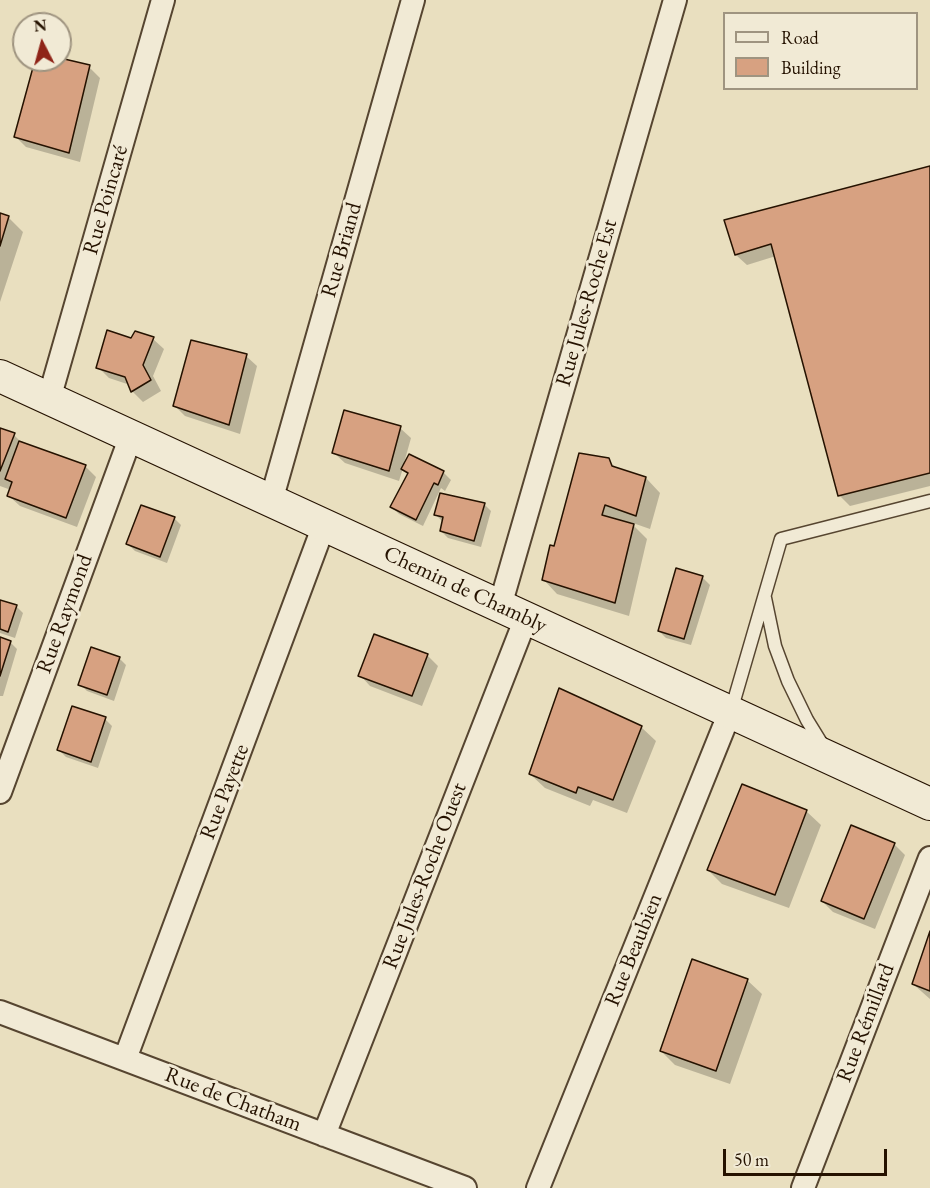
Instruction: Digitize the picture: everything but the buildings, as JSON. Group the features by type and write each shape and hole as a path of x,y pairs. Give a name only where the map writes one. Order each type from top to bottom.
{"main road":[{"name":"Chemin de Chambly","path":"0,376 930,804"}],"street":[{"name":"Rue Poincaré","path":"49,399 163,0"},
{"name":"Rue Briand","path":"271,501 413,0"},
{"name":"Rue Jules-Roche Est","path":"513,612 675,0"},
{"name":"Rue Raymond","path":"0,792 131,436"},
{"name":"Rue Payette","path":"125,1059 324,525"},
{"name":"Rue Jules-Roche Ouest","path":"324,1135 513,612"},
{"name":"Rue Beaubien","path":"538,1188 730,712"},
{"name":"Rue Rémillard","path":"803,1188 930,858"},
{"name":"Rue de Chatham","path":"0,1012 465,1188"}],"lane":[{"path":"730,712 781,539 930,501"},
{"path":"765,594 775,646 788,681 807,720 830,757"}]}
